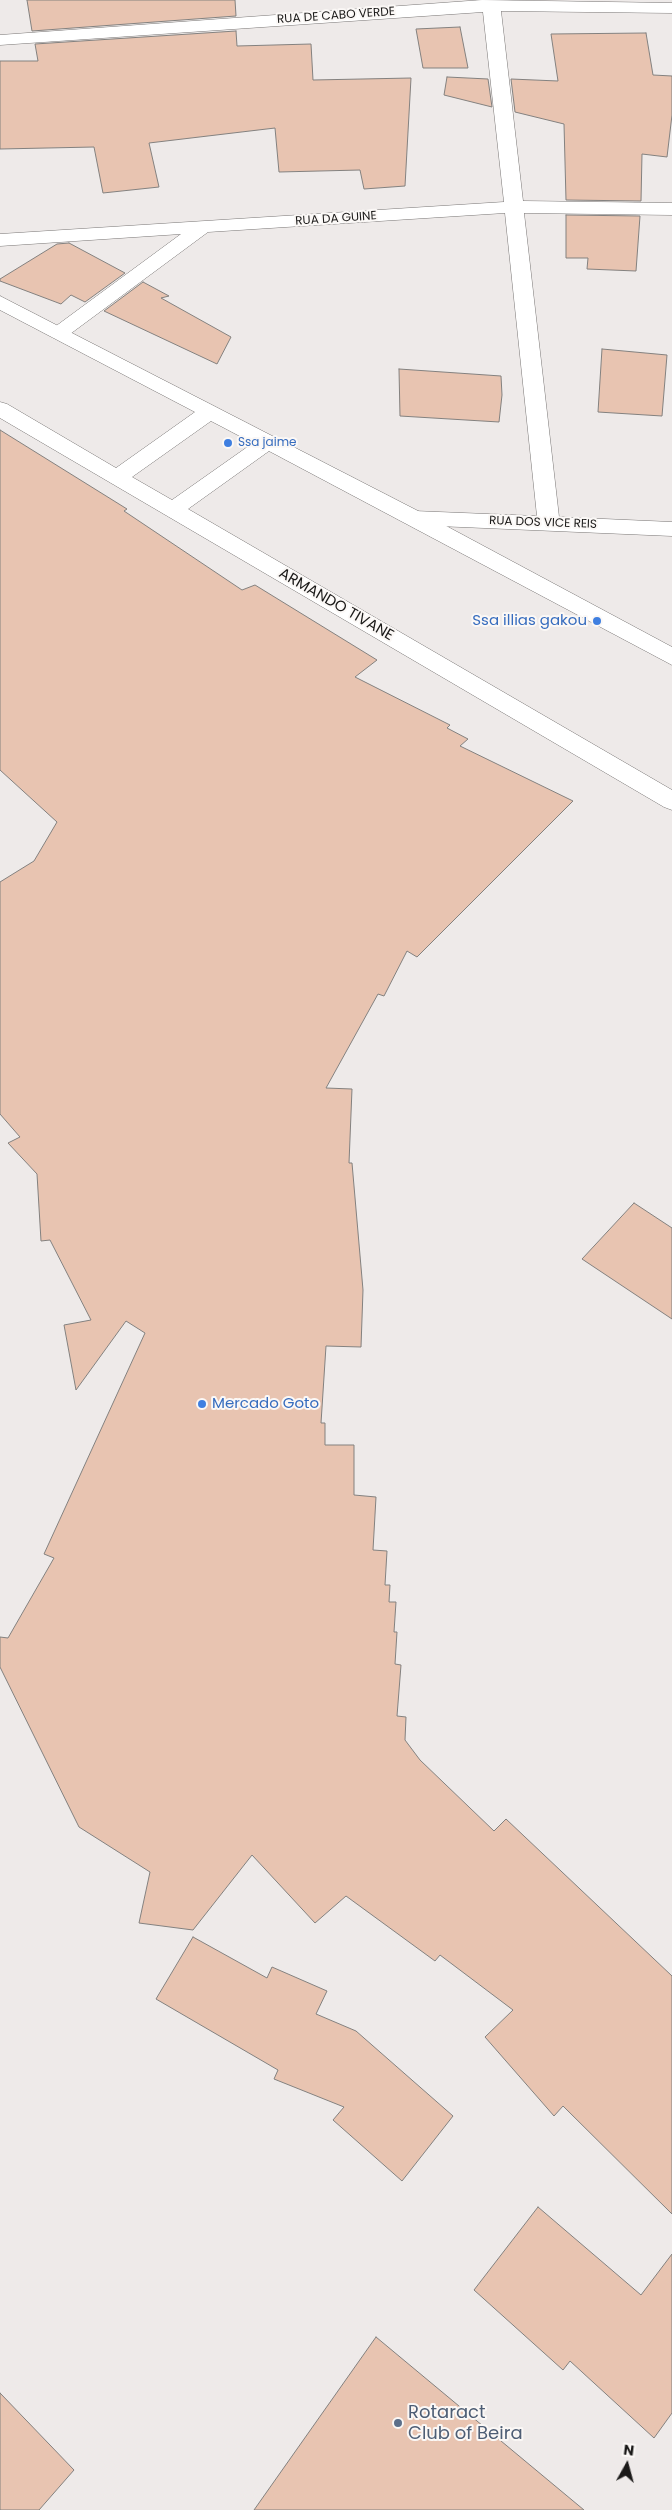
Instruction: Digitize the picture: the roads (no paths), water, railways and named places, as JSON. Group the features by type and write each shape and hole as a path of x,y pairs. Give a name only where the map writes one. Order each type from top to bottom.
{"street":[{"name":"RUA DE CABO VERDE","path":"0,40 491,3 672,8"},
{"path":"491,3 512,207 549,523"},
{"name":"RUA DA GUINE","path":"0,240 512,207 672,209"},
{"path":"59,333 203,227"},
{"path":"0,302 414,518 672,657"},
{"name":"ARMANDO TIVANE","path":"0,409 672,801"},
{"path":"117,477 210,412"},
{"path":"174,509 268,442"},
{"name":"RUA DOS VICE REIS","path":"414,518 672,529"}],"place":[{"name":"Ssa jaime","path":"228,443"},
{"name":"Ssa illias gakou","path":"597,621"},
{"name":"Mercado Goto","path":"202,1404"},
{"name":"Rotaract Club of Beira","path":"398,2423"}]}
